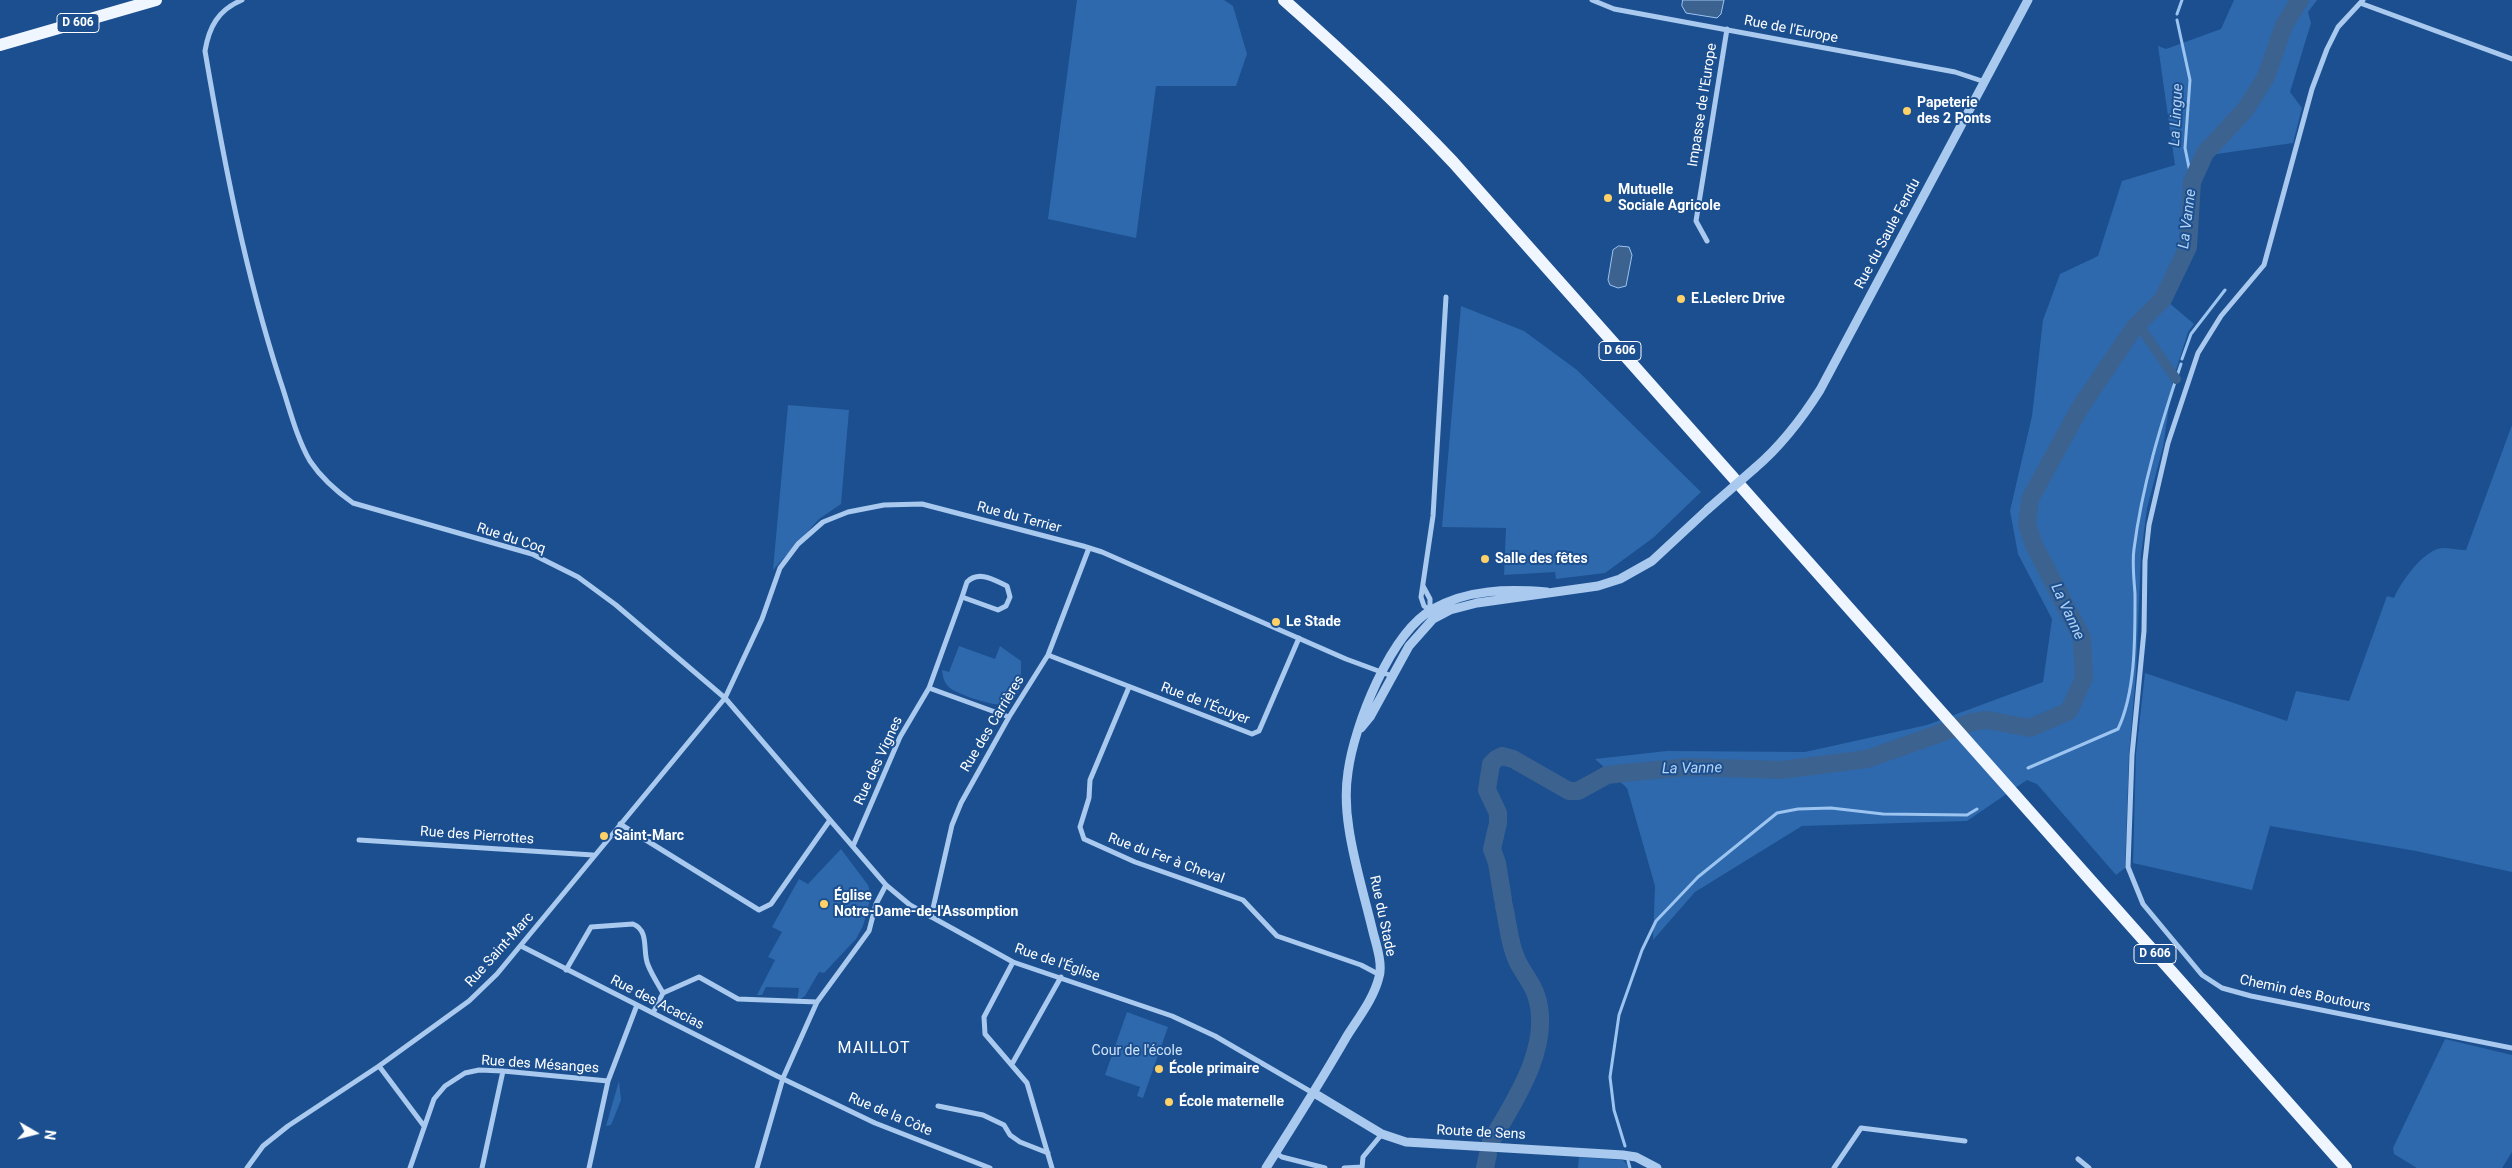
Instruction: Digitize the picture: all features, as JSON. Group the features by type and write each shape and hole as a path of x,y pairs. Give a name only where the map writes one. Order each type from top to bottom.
{"main road":[{"name":"D 606","path":"0,45 156,0"},
{"name":"D 606","path":"1284,0 1382,89 1453,162 2346,1168"}],"street":[{"name":"Rue du Coq","path":"242,0 222,12 214,21 205,51 223,157 242,248 269,345 301,441 320,475 354,503 532,554 578,577 616,606 725,698"},
{"name":"Rue de l'Europe","path":"1592,0 1614,9 1955,72 1986,82"},
{"name":"Rue du Saule Fendu","path":"1708,509 1781,445 1804,417 1986,82 2028,0"},
{"path":"2361,1 2512,59"},
{"name":"Chemin des Boutours","path":"2361,1 2338,27 2327,49 2312,89 2264,265 2221,316 2198,353 2168,443 2156,489 2145,561 2144,631 2132,755 2128,867 2143,904 2192,965 2211,982 2252,996 2512,1048"},
{"name":"Impasse de l'Europe","path":"1707,241 1696,221 1727,29"},
{"path":"1432,614 1424,606 1421,597 1433,516 1446,297"},
{"name":"Rue du Terrier","path":"725,698 762,619 780,568 810,532 835,516 884,505 922,504 1089,548 1392,676"},
{"name":"Rue du Stade","path":"1266,1168 1367,1005 1380,975 1375,942 1347,816 1348,773 1364,711 1382,672 1402,638 1432,614 1472,593 1516,590 1547,592 1598,586 1620,579 1652,561 1708,509"},
{"name":"Rue des Carrières","path":"931,917 952,826 972,782 1048,655 1089,548"},
{"name":"Rue des Vignes","path":"853,846 900,737 929,688 967,582 978,576 984,576 1007,586 1010,597 1006,606 998,610 962,597"},
{"name":"Rue du Stade","path":"1359,730 1370,717 1416,636 1432,614"},
{"name":"Rue de l’Écuyer","path":"1048,655 1244,732 1255,734 1259,731 1299,638"},
{"name":"Rue du Fer à Cheval","path":"1128,687 1090,780 1089,798 1080,827 1084,839 1135,862 1243,900 1276,936 1361,965 1380,975"},
{"path":"929,688 1010,717"},
{"name":"Rue de l'Église","path":"725,698 886,885 910,904 1013,962 1172,1016 1215,1036 1314,1093"},
{"name":"Rue Saint-Marc","path":"247,1168 263,1146 288,1126 379,1066 469,1001 497,974 593,855 725,698"},
{"path":"620,824 760,910 771,904 830,820"},
{"name":"Rue des Pierrottes","path":"359,840 593,855"},
{"path":"758,1168 783,1078 817,1002 868,930 886,885"},
{"path":"566,970 591,927 633,924 639,926 642,931 647,964 663,993"},
{"name":"Rue des Acacias","path":"521,946 783,1078"},
{"path":"1013,962 984,1017 983,1026 985,1034 1028,1084 1052,1168"},
{"path":"653,1013 663,993 699,977 738,999 817,1002"},
{"path":"1012,1064 1061,977"},
{"path":"589,1168 608,1081 637,1005"},
{"path":"379,1066 424,1126"},
{"name":"Rue des Mésanges","path":"410,1168 434,1099 454,1079 479,1070 608,1081"},
{"path":"482,1168 503,1072"},
{"name":"Rue de la Côte","path":"783,1078 875,1123 990,1168"},
{"name":"Route de Sens","path":"1314,1093 1382,1134 1406,1142 1623,1155 1636,1157 1656,1168"},
{"path":"938,1106 983,1115 1004,1125 1010,1135 1020,1142 1048,1153"},
{"path":"1834,1168 1861,1128 1965,1140"},
{"path":"1344,1168 1362,1167 1363,1157 1382,1134"},
{"path":"1276,1153 1282,1157 1325,1168"},
{"path":"2078,1159 2089,1168"}],"green space":[{"path":"1077,0 1224,0 1233,6 1247,54 1236,86 1156,86 1136,238 1048,219"},
{"path":"2234,0 2317,0 2308,12 2311,23 2290,92 2302,108 2293,143 2210,155 2197,183 2191,249 2167,301 2194,324 2188,332 2173,380 2163,447 2147,508 2141,555 2136,672 2129,755 2125,868 2116,875 2037,784 2027,780 1967,821 1802,826 1695,892 1653,940 1655,886 1627,788 1595,759 1667,751 1805,752 1927,725 2043,682 2052,619 2018,554 2010,511 2032,416 2043,320 2060,274 2098,256 2122,181 2175,165 2158,46 2166,49 2221,29"},
{"path":"1461,306 1524,331 1577,370 1701,492 1653,538 1605,573 1556,579 1555,572 1504,575 1506,528 1442,527"},
{"path":"788,405 849,410 841,504 819,519 773,570"},
{"path":"2512,425 2512,872 2416,851 2270,826 2252,890 2133,863 2136,754 2145,673 2287,721 2296,691 2349,701 2387,596 2394,598 2420,560 2427,554 2442,548 2466,550"},
{"path":"959,646 995,659 1000,646 1021,661 1021,687 1015,697 1010,694 1007,699 1011,702 1010,704 998,705 980,700 955,691 948,686 944,680 942,670 949,672"},
{"path":"841,849 868,885 871,896 863,926 856,939 824,973 819,972 805,996 797,1001 799,988 766,987 762,995 757,995 775,960 768,957 782,932 772,927 799,879 808,884"},
{"name":"Cour de l'école","path":"1127,1012 1168,1027 1143,1098 1137,1096 1140,1087 1105,1075"},
{"path":"2445,1039 2512,1055 2512,1152 2502,1168 2417,1168 2394,1154 2393,1148"},
{"path":"619,1081 621,1100 611,1125 606,1126"},
{"path":"1579,1157 1623,1160 1630,1168 1578,1168"}],"shaded area":[{"path":"1683,0 1724,0 1721,14 1717,18 1686,13 1682,6"},
{"path":"1619,246 1629,247 1632,255 1626,286 1618,288 1610,285 1608,280 1613,250"}],"waterway":[{"name":"La Lingue","path":"2177,14 2182,0"},
{"name":"La Vanne","path":"1503,900 1497,863 1492,849 1498,823 1498,813 1487,790 1491,764 1502,756 1513,759 1569,791 1578,791 1607,775 1624,773 1688,767 1781,770 1867,759 1972,722 1987,720 2030,728 2069,711 2084,678 2082,638 2034,545 2027,524 2030,499 2081,406 2134,328 2163,299 2188,247 2192,182 2205,153 2245,110 2266,77 2284,25 2300,0"},
{"name":"La Lingue","path":"2177,20 2190,80 2185,148 2192,182"},
{"path":"2182,359 2191,334 2225,290"},
{"path":"2138,324 2176,379"},
{"path":"2028,768 2118,729 2124,714 2133,663 2135,627 2133,560 2137,525 2153,455 2181,364"},
{"path":"1625,1146 1614,1110 1610,1077 1619,1015 1642,950 1656,921 1698,877 1777,813 1798,809 1831,808 1883,814 1967,815 1977,809"},
{"name":"La Vanne","path":"1491,1141 1511,1108 1529,1071 1540,1033 1540,1014 1536,995 1514,952 1504,906"},
{"name":"La Vanne","path":"1485,1168 1488,1154"},
{"path":"1628,1161 1630,1168"}],"place":[{"name":"Papeterie des 2 Ponts","path":"1907,111"},
{"name":"Mutuelle Sociale Agricole","path":"1608,198"},
{"name":"E.Leclerc Drive","path":"1681,299"},
{"name":"Salle des fêtes","path":"1485,559"},
{"name":"Le Stade","path":"1276,622"},
{"name":"Saint-Marc","path":"604,836"},
{"name":"Église Notre-Dame-de-l'Assomption","path":"824,904"},
{"name":"École primaire","path":"1159,1069"},
{"name":"École maternelle","path":"1169,1102"}],"district":[{"name":"MAILLOT","path":"874,1049"}]}
